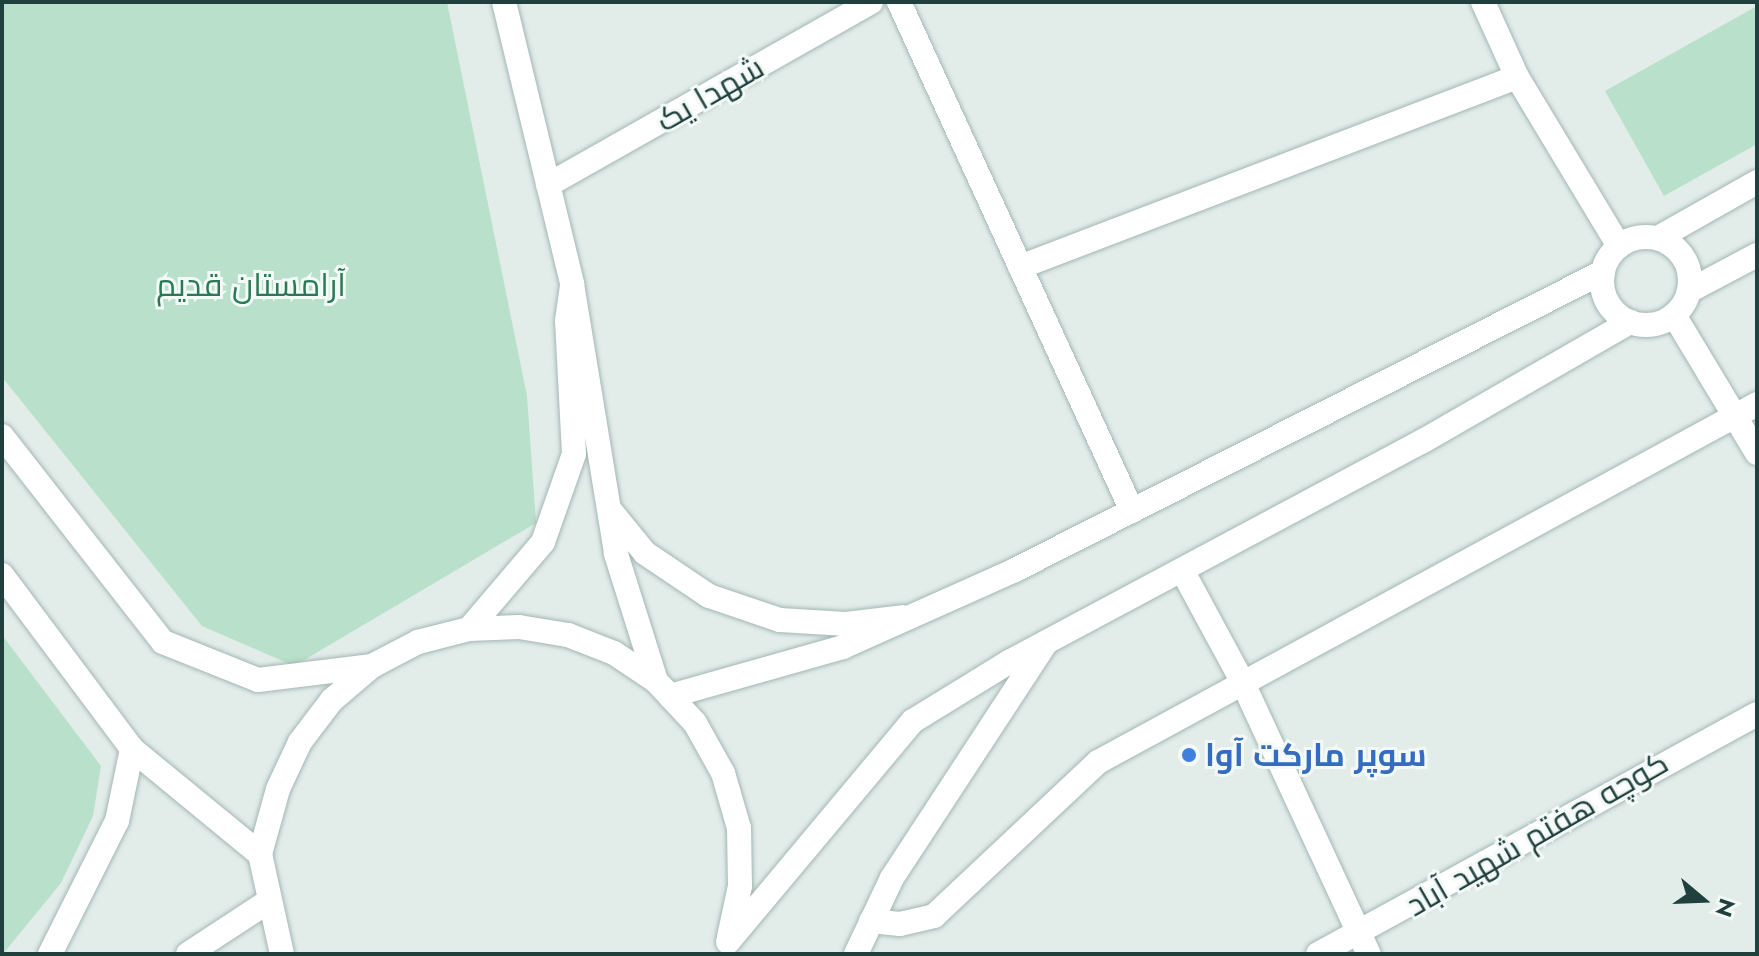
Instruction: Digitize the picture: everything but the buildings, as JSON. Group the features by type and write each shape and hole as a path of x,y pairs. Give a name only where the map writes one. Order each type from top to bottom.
{"street":[{"path":"504,2 572,284 616,554 663,689"},
{"name":"شهدا یک","path":"548,185 871,2"},
{"path":"899,2 1132,511"},
{"path":"1483,2 1517,77 1619,246"},
{"path":"1020,267 1517,77"},
{"path":"663,689 843,647 913,615 1132,511 1603,272 1619,246 1658,238 1757,182"},
{"path":"1658,238 1680,253 1689,291"},
{"path":"1603,272 1608,302 1630,322 1645,325 1674,315 1689,291 1757,255"},
{"path":"469,629 543,542 574,454 567,321 572,284"},
{"path":"1674,315 1757,453"},
{"path":"726,948 913,721 1047,642 1630,322"},
{"path":"871,921 900,924 934,916 1098,762 1242,681 1757,404"},
{"path":"2,436 163,642 258,680 372,666"},
{"path":"609,508 645,553 709,596 780,620 846,624 913,615"},
{"path":"1182,570 1242,681 1364,944"},
{"path":"2,575 132,749 260,854"},
{"path":"282,954 260,854 278,789 300,742 332,700 372,666 418,642 469,629 519,627 568,635 614,653 663,689 695,723 723,773 739,828 740,886 726,948"},
{"path":"856,954 892,878 1047,642"},
{"name":"کوچه هفتم شهید آباد","path":"1318,954 1364,944 1649,768 1757,714"},
{"path":"50,954 117,821 132,749"},
{"path":"188,954 269,901"}],"green space":[{"name":"آرامستان قدیم","path":"2,2 447,2 527,396 536,523 294,666 202,626 2,377"},
{"path":"1757,6 1757,144 1664,196 1605,91"},
{"path":"2,635 101,766 93,816 61,883 3,954"}],"place":[{"name":"سوپر مارکت آوا","path":"1189,755"}]}
